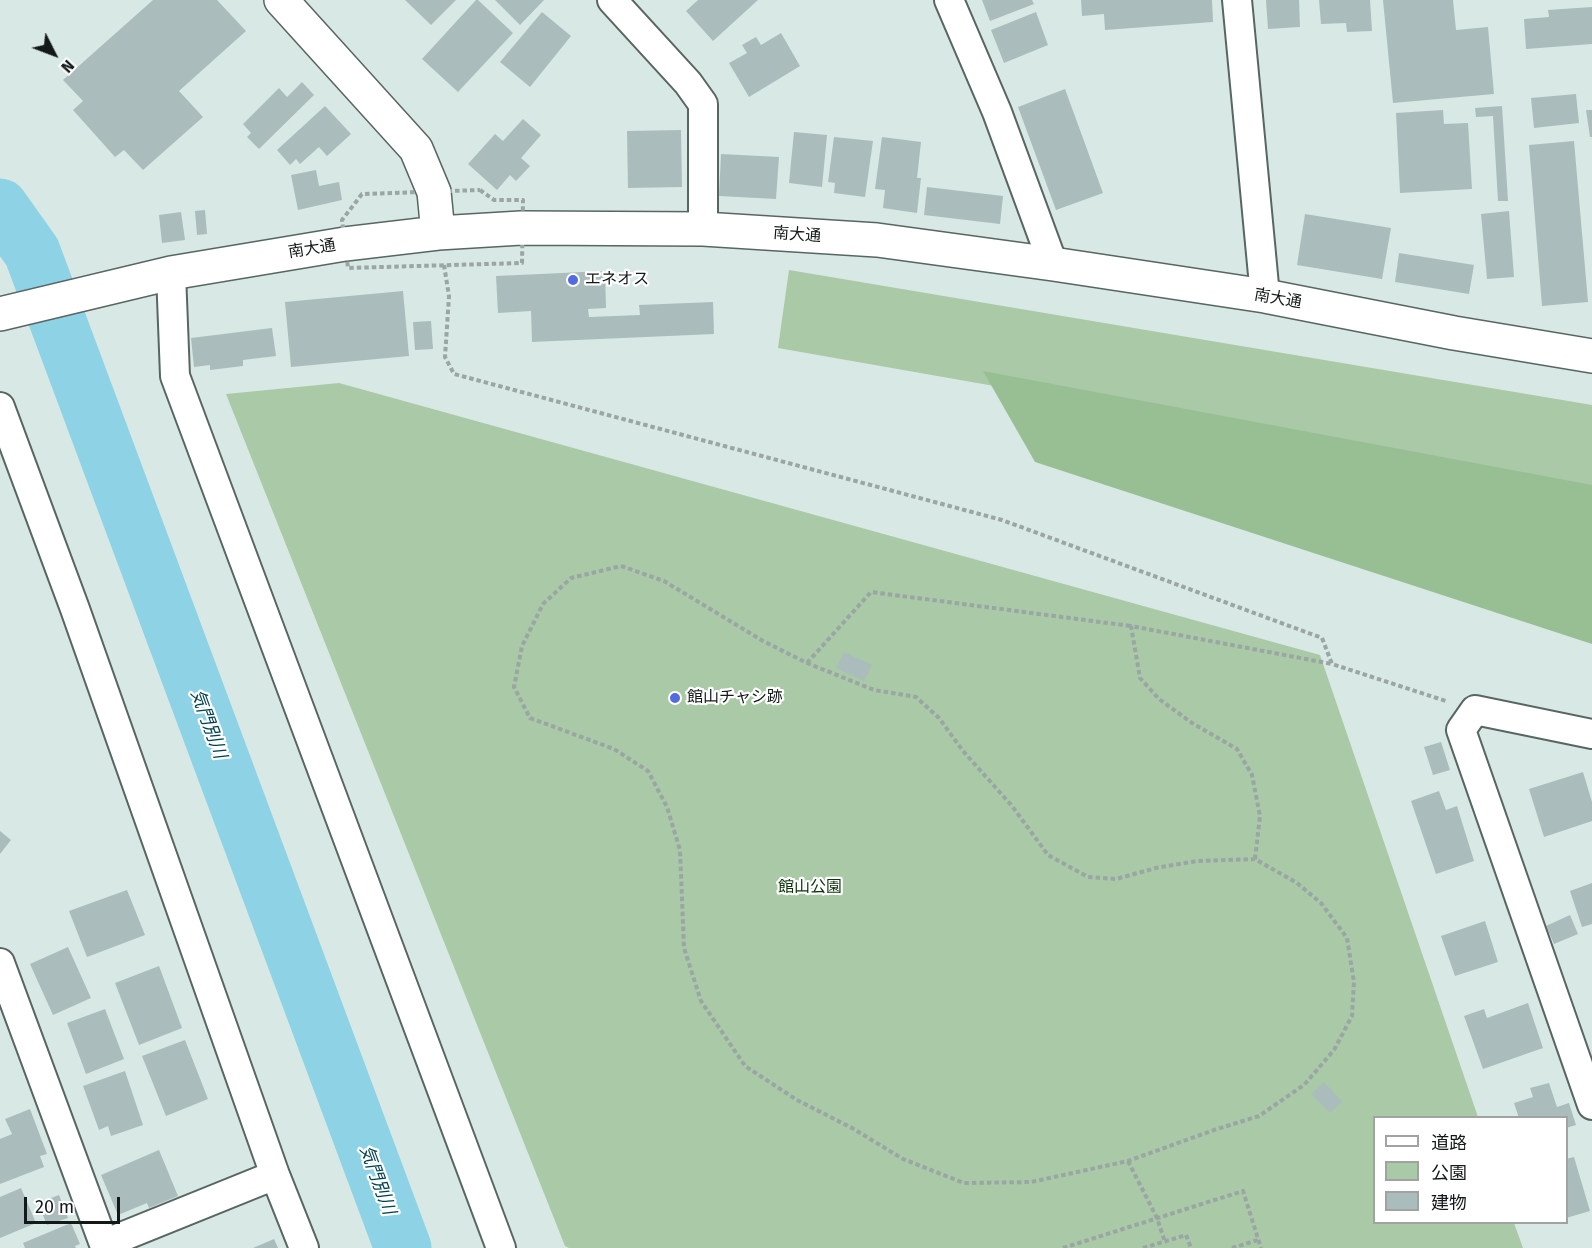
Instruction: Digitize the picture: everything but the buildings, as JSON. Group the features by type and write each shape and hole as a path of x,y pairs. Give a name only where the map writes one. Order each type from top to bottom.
{"street":[{"path":"281,0 416,149 434,192 438,233"},
{"path":"612,0 688,83 703,104 703,229"},
{"path":"949,0 997,112 1053,264"},
{"path":"1237,0 1265,296"},
{"name":"南大通","path":"0,314 171,273 345,243 438,233 522,228 703,229 878,240 1053,264 1265,296 1454,333 1592,356"},
{"path":"171,273 175,376 501,1248"},
{"path":"0,407 75,609 275,1175 304,1248"},
{"path":"1592,734 1475,710 1461,730 1592,1105"},
{"path":"0,963 104,1244 275,1175"}],"path":[{"path":"444,264 449,296 445,357 454,374 1002,520 1322,638 1332,664"},
{"path":"621,566 664,581 763,641 807,663 874,690 916,697 939,718 963,751 1012,806 1048,855 1088,877 1116,879 1156,868 1197,861 1255,859 1298,883 1321,903 1347,938 1354,982 1352,1016 1334,1050 1304,1085 1259,1116 1128,1161 1031,1182 964,1183 903,1159 852,1128 796,1100 745,1066 701,1001 684,948 680,850 667,807 648,771 614,749 530,718 514,687 522,646 543,604 571,578 621,566"},
{"path":"807,663 871,592 1131,626 1332,664 1475,710"},
{"path":"1131,626 1140,678 1159,699 1192,723 1237,749 1252,775 1260,816 1255,859"},
{"path":"1128,1161 1157,1218 1165,1242"},
{"path":"1063,1248 1243,1191 1261,1248"},
{"path":"1143,1248 1186,1235 1191,1248"},
{"path":"1232,1248 1258,1240"}],"green space":[{"path":"789,270 1592,405 1592,491 778,348"},
{"path":"983,371 1592,485 1592,644 1035,462"},
{"name":"館山公園","path":"339,383 1320,655 1478,1116 1373,1116 1373,1224 1514,1224 1523,1248 569,1248 565,1246 226,394"}],"waterway":[{"name":"気門別川","path":"0,207 32,252 403,1248"}],"place":[{"name":"エネオス","path":"573,280"},
{"name":"館山チャシ跡","path":"675,698"}]}
